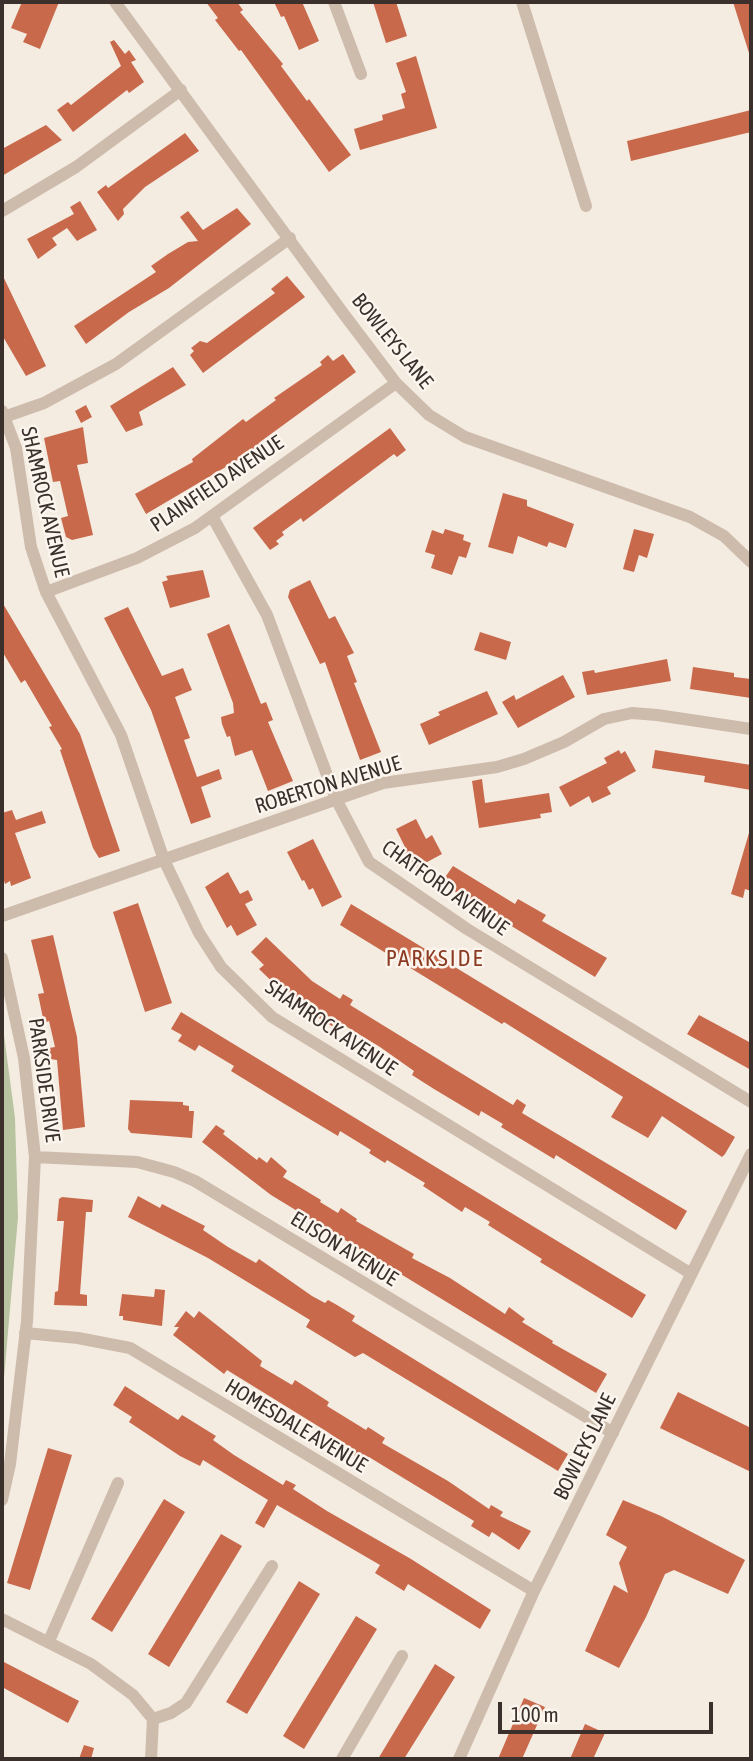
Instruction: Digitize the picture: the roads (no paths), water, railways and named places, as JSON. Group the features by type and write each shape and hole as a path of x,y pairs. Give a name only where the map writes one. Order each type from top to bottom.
{"street":[{"name":"BOWLEYS LANE","path":"115,2 396,383 429,415 465,438 690,517 724,536 751,561"},
{"path":"334,2 360,74"},
{"path":"522,2 586,206"},
{"path":"2,211 76,167 181,90"},
{"path":"3,414 44,402 116,364 290,238"},
{"name":"PLAINFIELD AVENUE","path":"46,593 137,558 195,528 396,383"},
{"name":"SHAMROCK AVENUE","path":"3,414 16,448 31,547 46,593 125,745 164,860 199,933 221,967 272,1017 690,1273"},
{"name":"CHATFORD AVENUE","path":"212,516 267,615 336,799 362,852 387,876 751,1102"},
{"name":"ROBERTON AVENUE","path":"2,916 383,783 497,767 524,759 564,742 592,723 617,716 657,715 751,729"},
{"name":"PARKSIDE DRIVE","path":"2,958 24,1058 35,1157 25,1333 10,1464 2,1500"},
{"name":"BOWLEYS LANE","path":"459,1759 534,1591 751,1154"},
{"name":"ELISON AVENUE","path":"35,1157 137,1162 195,1181 613,1433"},
{"name":"HOMESDALE AVENUE","path":"25,1333 119,1345 139,1353 534,1591"},
{"path":"49,1641 118,1483"},
{"path":"153,1718 171,1713 186,1703 272,1566"},
{"path":"2,1619 49,1641 107,1674 133,1695 153,1718 151,1759"},
{"path":"342,1759 401,1656"}],"district":[{"name":"PARKSIDE","path":"435,959"}]}
